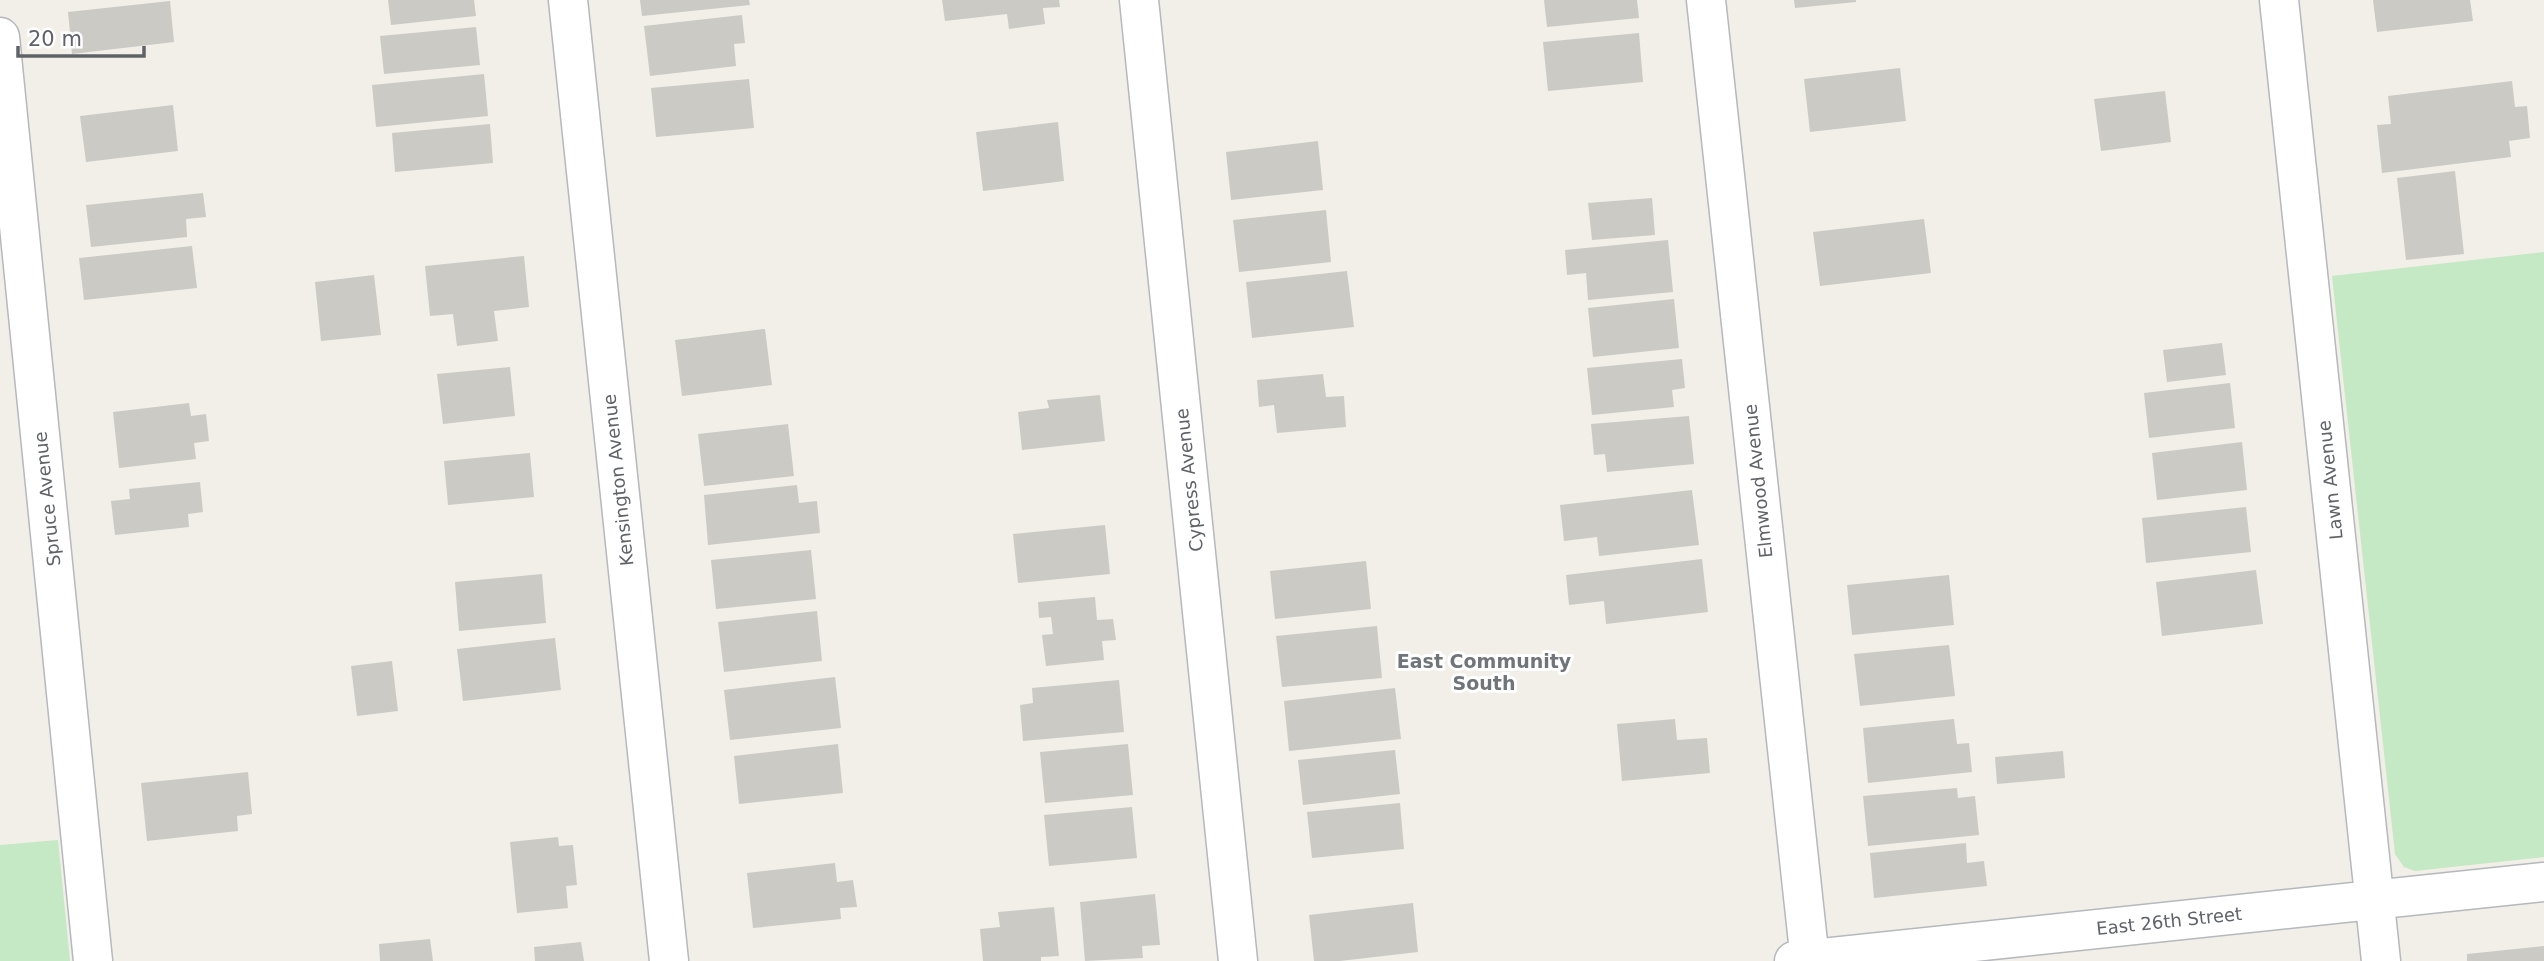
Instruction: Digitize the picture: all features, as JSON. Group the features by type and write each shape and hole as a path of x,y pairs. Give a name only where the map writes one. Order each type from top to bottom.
{"street":[{"name":"Kensington Avenue","path":"568,0 669,961"},
{"name":"Cypress Avenue","path":"1139,0 1238,961"},
{"name":"Elmwood Avenue","path":"1706,0 1805,960"},
{"name":"Lawn Avenue","path":"2279,0 2381,961"},
{"name":"Spruce Avenue","path":"0,37 93,961"},
{"name":"East 26th Street","path":"1805,960 2544,882"}],"green space":[{"path":"2544,252 2544,857 2415,871 2404,867 2395,854 2332,276"},
{"path":"58,840 70,961 0,961 0,845"}],"building":[{"path":"388,0 474,0 476,16 391,25"},
{"path":"640,0 749,0 750,5 642,16"},
{"path":"942,0 1059,0 1060,7 1043,8 1045,24 1009,29 1007,14 945,21"},
{"path":"1544,0 1637,0 1639,18 1547,27"},
{"path":"1794,0 1856,0 1856,2 1795,8"},
{"path":"2373,0 2470,0 2473,21 2377,32"},
{"path":"170,1 174,42 72,54 68,12"},
{"path":"742,15 745,43 734,44 736,66 650,76 644,26"},
{"path":"476,27 480,65 384,74 380,36"},
{"path":"1639,33 1643,82 1548,91 1543,42"},
{"path":"1900,68 1906,121 1810,132 1804,79"},
{"path":"484,74 488,116 376,127 372,85"},
{"path":"749,79 754,128 656,137 651,88"},
{"path":"2512,81 2515,107 2527,106 2530,138 2509,141 2511,157 2382,173 2377,125 2391,124 2388,96"},
{"path":"2165,91 2171,142 2101,151 2094,99"},
{"path":"173,105 178,151 86,162 80,116"},
{"path":"1058,122 1064,181 983,191 976,132"},
{"path":"490,124 493,163 395,172 392,133"},
{"path":"1318,141 1323,190 1231,200 1226,152"},
{"path":"2455,171 2464,254 2406,260 2397,178"},
{"path":"203,193 206,217 186,219 187,237 91,247 86,205"},
{"path":"1652,198 1655,235 1592,240 1588,203"},
{"path":"1326,210 1331,262 1239,272 1233,220"},
{"path":"1924,219 1931,273 1820,286 1813,232"},
{"path":"1668,240 1673,292 1588,300 1586,273 1567,275 1565,250"},
{"path":"192,246 197,288 84,300 79,258"},
{"path":"524,256 529,307 494,311 498,341 457,346 453,314 430,316 425,266"},
{"path":"1347,271 1354,327 1252,338 1246,282"},
{"path":"374,275 381,335 321,341 315,282"},
{"path":"1674,299 1679,348 1593,357 1588,308"},
{"path":"765,329 772,385 682,396 675,340"},
{"path":"2222,343 2226,375 2167,382 2163,350"},
{"path":"1682,359 1685,388 1672,390 1674,407 1592,415 1587,368"},
{"path":"510,367 515,416 443,424 437,374"},
{"path":"1323,374 1326,397 1344,396 1346,427 1277,433 1274,405 1259,407 1257,380"},
{"path":"2230,383 2235,428 2149,438 2144,393"},
{"path":"1100,395 1105,441 1022,450 1018,412 1049,408 1047,400"},
{"path":"189,403 191,416 206,414 209,441 194,443 196,459 119,468 113,412"},
{"path":"1689,416 1694,464 1607,472 1605,454 1594,455 1591,424"},
{"path":"788,424 794,476 704,486 698,434"},
{"path":"2242,442 2247,490 2157,500 2152,453"},
{"path":"530,453 534,497 448,505 444,461"},
{"path":"200,482 203,512 188,514 189,527 115,535 111,501 130,499 129,489"},
{"path":"797,485 799,503 817,501 820,533 708,545 704,495"},
{"path":"1692,490 1699,545 1599,556 1597,537 1564,541 1560,505"},
{"path":"2246,507 2251,552 2146,563 2142,518"},
{"path":"1105,525 1110,574 1018,583 1013,534"},
{"path":"811,550 816,599 716,609 711,560"},
{"path":"1702,559 1708,612 1606,624 1604,601 1569,605 1566,575"},
{"path":"1366,561 1371,609 1275,619 1270,571"},
{"path":"2256,570 2263,624 2162,636 2156,582"},
{"path":"542,574 546,623 459,631 455,582"},
{"path":"1949,575 1954,625 1852,635 1847,585"},
{"path":"1095,597 1097,620 1113,619 1116,640 1102,641 1104,660 1046,666 1042,635 1053,634 1051,617 1039,618 1038,602"},
{"path":"817,611 822,661 724,672 718,622"},
{"path":"1377,626 1382,678 1282,687 1276,636"},
{"path":"555,638 561,690 463,701 457,649"},
{"path":"1949,645 1955,696 1860,706 1854,654"},
{"path":"392,661 398,711 357,716 351,666"},
{"path":"835,677 841,728 730,740 724,690"},
{"path":"1119,680 1124,732 1023,741 1020,705 1033,703 1032,688"},
{"path":"1395,688 1401,739 1289,751 1284,701"},
{"path":"1675,719 1677,740 1707,738 1710,773 1622,781 1617,724"},
{"path":"1954,719 1957,744 1969,743 1972,772 1868,783 1863,728"},
{"path":"838,744 843,793 739,804 734,756"},
{"path":"1128,744 1133,795 1045,803 1040,752"},
{"path":"1395,750 1400,794 1303,805 1298,760"},
{"path":"2063,751 2065,778 1997,784 1995,757"},
{"path":"248,772 252,814 237,816 238,831 147,841 141,783"},
{"path":"1957,788 1958,798 1975,796 1979,835 1868,846 1863,796"},
{"path":"1400,803 1404,849 1312,858 1307,812"},
{"path":"1132,807 1137,858 1049,866 1044,815"},
{"path":"558,837 559,846 573,845 577,885 566,886 568,908 517,913 510,842"},
{"path":"1966,843 1967,863 1984,861 1987,886 1874,898 1870,853"},
{"path":"835,863 837,882 853,880 857,907 840,908 841,919 753,928 747,873"},
{"path":"1155,894 1160,945 1142,946 1143,958 1085,961 1080,902"},
{"path":"1413,903 1418,952 1340,961 1314,961 1309,915"},
{"path":"1054,907 1059,956 1041,957 1041,961 983,961 980,929 1000,927 998,912"},
{"path":"430,939 433,961 380,961 379,944"},
{"path":"581,942 584,961 535,961 534,947"},
{"path":"2544,946 2544,961 2467,961 2467,954"}],"district":[{"name":"East Community South","path":"1484,672"}]}
